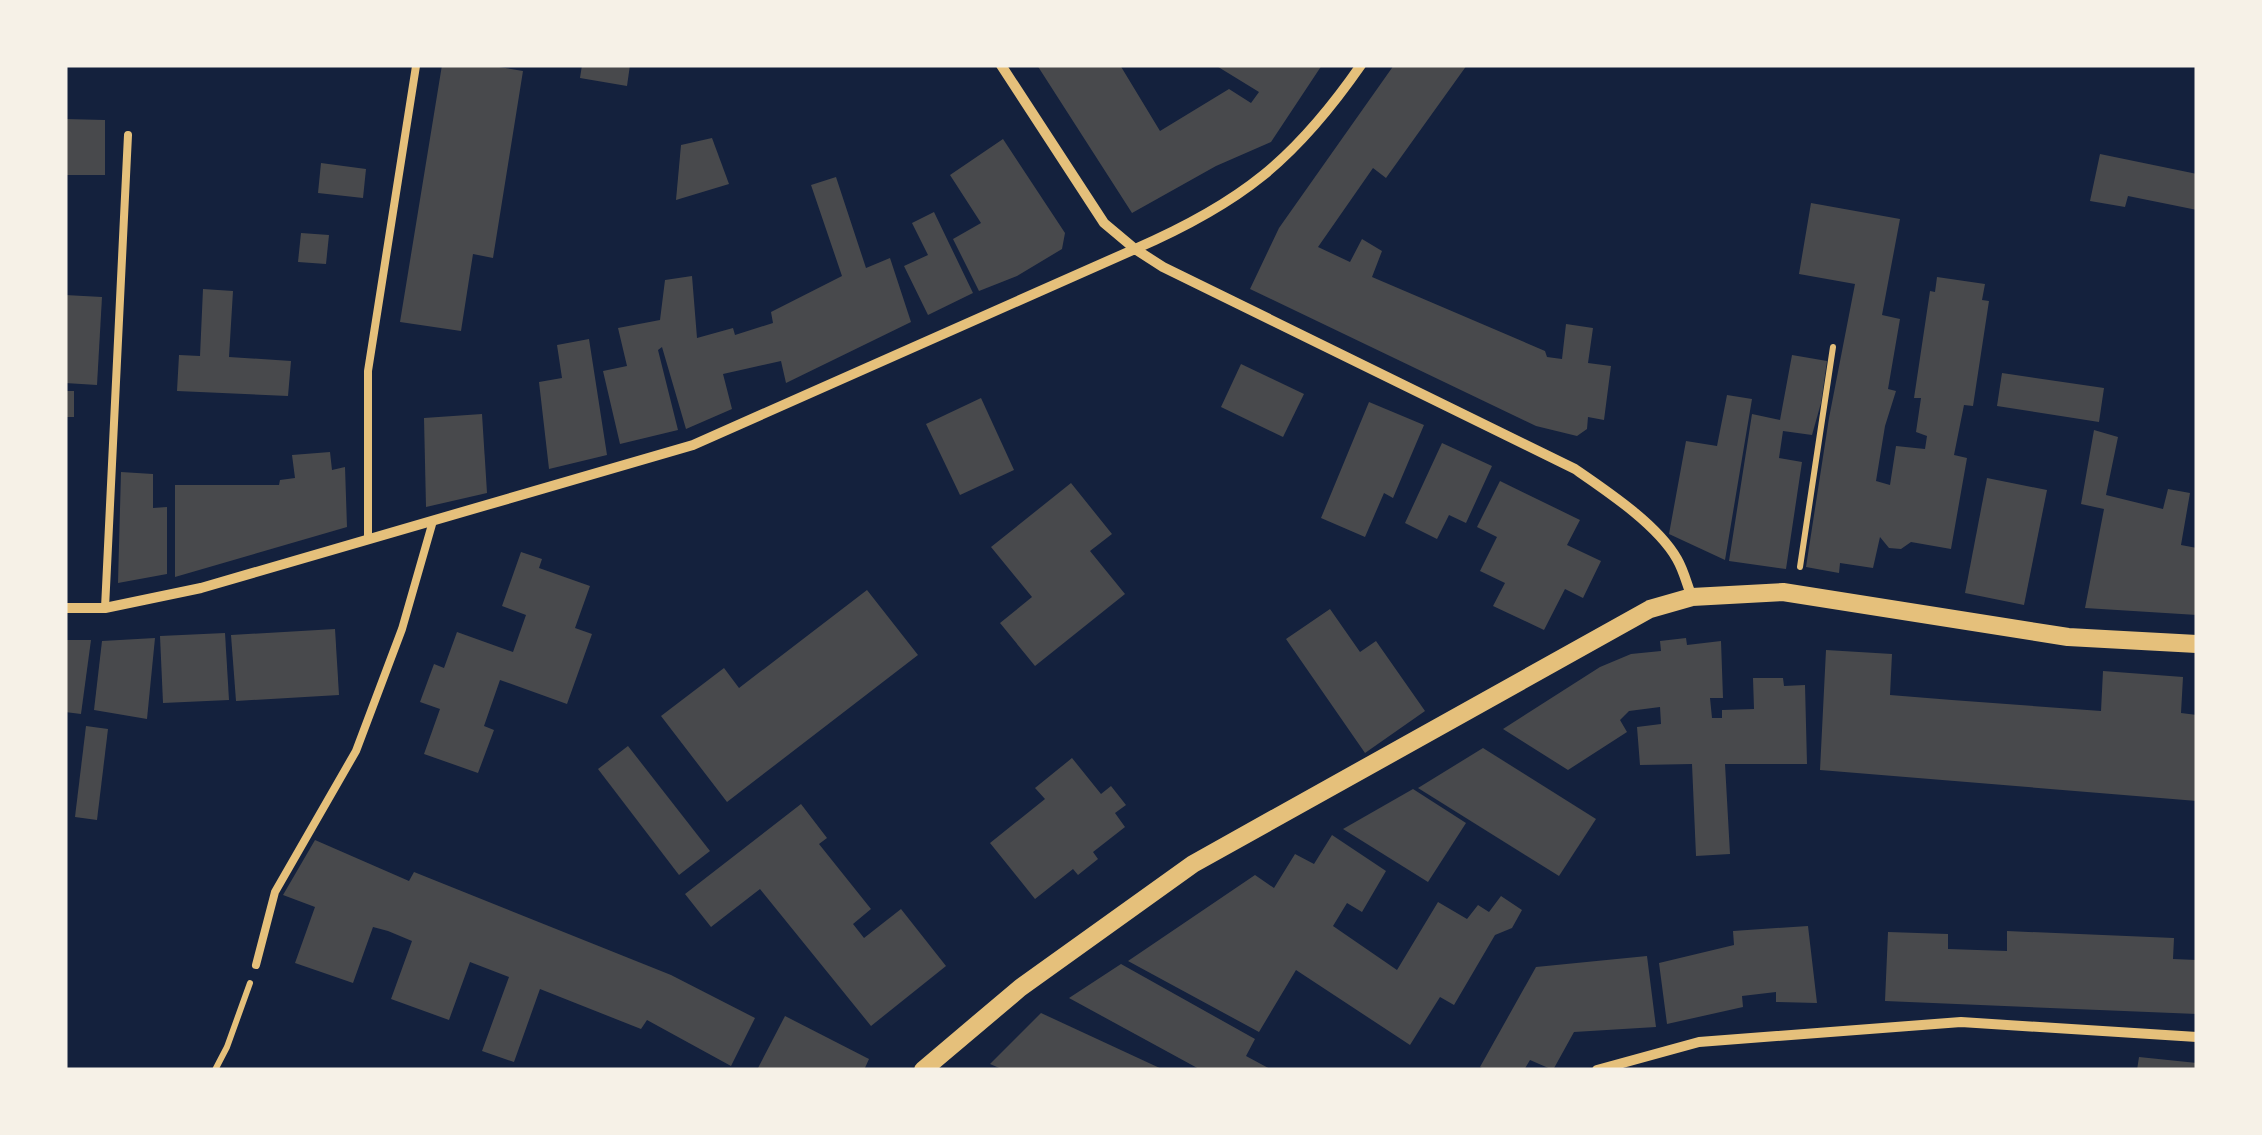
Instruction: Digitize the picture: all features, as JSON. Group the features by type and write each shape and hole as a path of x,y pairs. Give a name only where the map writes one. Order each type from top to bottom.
{"street":[{"path":"1001,65 1104,223 1135,249 1163,267 1575,469 1612,494 1654,532 1677,558 1692,597"},
{"path":"65,608 105,608 201,588 694,445 1192,224 1229,203 1306,139 1361,65"},
{"path":"923,1070 1020,988 1193,864 1650,609 1692,597 1796,593 2068,637 2197,644"},
{"path":"1597,1070 1699,1042 1961,1022 2197,1037"}],"lane":[{"path":"368,539 368,371 416,66"},
{"path":"105,608 128,135"},
{"path":"256,965 274,892 356,751 402,629 432,521"}],"path":[{"path":"1796,593 1833,347"},
{"path":"215,1070 256,965"}],"building":[{"path":"442,65 487,65 523,71 493,258 473,254 461,331 400,322"},
{"path":"582,65 630,65 627,86 580,78"},
{"path":"1037,65 1120,65 1160,131 1229,89 1251,103 1259,92 1215,65 1322,65 1271,142 1216,166 1132,213"},
{"path":"1394,65 1467,65 1386,178 1373,168 1318,247 1350,262 1362,239 1382,251 1372,277 1545,351 1547,357 1562,359 1566,324 1593,328 1588,363 1611,366 1604,420 1588,417 1587,429 1577,436 1536,426 1250,289 1279,228"},
{"path":"65,119 105,120 105,175 65,175"},
{"path":"712,138 729,184 676,200 681,145"},
{"path":"1003,139 1065,233 1062,249 1017,276 979,291 953,239 981,223 950,175"},
{"path":"2100,154 2197,174 2197,210 2128,196 2125,207 2090,201"},
{"path":"321,163 366,169 363,198 318,193"},
{"path":"836,177 866,268 890,258 911,322 786,383 781,361 723,374 732,409 686,429 662,347 658,350 678,430 620,444 603,371 627,366 618,328 660,320 665,280 692,276 697,338 733,328 735,335 773,323 771,312 842,276 811,185"},
{"path":"1811,203 1900,219 1882,315 1900,319 1888,389 1896,391 1885,426 1876,481 1890,485 1896,446 1925,449 1927,436 1916,432 1921,398 1914,398 1930,291 1935,292 1937,277 1985,284 1982,300 1989,301 1973,406 1964,405 1954,455 1967,458 1951,549 1911,542 1901,549 1889,548 1880,537 1873,568 1840,563 1839,573 1806,567 1855,284 1799,274"},
{"path":"934,212 973,293 928,315 904,266 928,255 912,223"},
{"path":"301,233 329,235 326,264 298,262"},
{"path":"203,289 233,291 229,357 291,361 288,396 177,391 179,355 200,356"},
{"path":"65,295 102,297 97,385 65,383"},
{"path":"589,339 607,455 549,469 539,382 562,378 557,345"},
{"path":"1792,355 1827,361 1812,435 1783,431 1779,458 1802,462 1786,569 1729,561 1752,414 1780,420"},
{"path":"1241,364 1304,394 1283,437 1221,407"},
{"path":"2002,373 2104,388 2099,422 1997,406"},
{"path":"65,391 74,391 74,417 65,417"},
{"path":"1727,395 1752,399 1725,560 1669,534 1686,441 1717,446"},
{"path":"981,398 1014,470 960,495 926,424"},
{"path":"1369,402 1424,425 1393,498 1384,493 1365,537 1321,518"},
{"path":"482,414 487,493 426,507 424,418"},
{"path":"2094,430 2118,437 2106,495 2163,509 2168,489 2190,493 2181,545 2197,548 2197,615 2085,608 2104,509 2081,504"},
{"path":"1442,443 1492,466 1466,523 1449,515 1437,539 1405,523"},
{"path":"330,452 332,470 345,467 347,527 175,577 175,485 279,485 280,480 295,478 292,455"},
{"path":"121,472 153,474 153,508 167,507 167,574 118,583"},
{"path":"1987,478 2047,490 2024,605 1965,593"},
{"path":"1500,481 1580,520 1567,545 1601,561 1583,598 1565,589 1544,630 1493,606 1505,583 1480,571 1497,537 1477,527"},
{"path":"1071,483 1112,534 1090,551 1125,594 1035,666 1000,623 1032,597 991,547"},
{"path":"521,552 542,559 539,568 590,586 575,628 592,634 567,704 500,680 484,726 494,730 478,773 424,754 440,709 420,702 434,664 444,668 457,632 513,652 526,615 502,606"},
{"path":"867,590 918,655 727,802 661,716 724,668 739,688"},
{"path":"1330,609 1360,652 1376,641 1425,711 1365,753 1286,639"},
{"path":"335,629 339,695 236,701 231,635"},
{"path":"225,633 229,700 163,703 160,636"},
{"path":"155,638 147,719 94,710 102,641"},
{"path":"1686,638 1687,645 1721,641 1723,698 1710,698 1712,718 1722,718 1722,710 1754,709 1753,678 1783,678 1784,686 1805,685 1807,764 1725,764 1730,854 1696,856 1692,764 1640,765 1637,727 1661,724 1660,707 1629,711 1620,720 1627,732 1568,770 1503,729 1600,667 1631,654 1661,651 1660,641"},
{"path":"65,640 91,640 81,714 65,712"},
{"path":"1826,650 1892,654 1890,695 1952,700 2101,711 2103,671 2183,677 2181,713 2197,715 2197,801 1820,770"},
{"path":"86,726 108,729 97,820 75,817"},
{"path":"628,746 710,851 679,875 598,769"},
{"path":"1483,748 1596,819 1559,876 1418,788"},
{"path":"1072,758 1101,794 1111,786 1126,805 1115,813 1125,827 1093,852 1098,859 1078,875 1073,869 1035,899 990,843 1045,799 1035,788"},
{"path":"1413,789 1466,823 1428,882 1343,829"},
{"path":"801,804 827,838 819,844 871,909 853,924 864,938 901,909 946,966 871,1026 760,889 711,927 685,894"},
{"path":"1332,835 1386,871 1362,912 1347,903 1333,926 1397,970 1438,902 1467,919 1478,905 1489,912 1501,896 1522,910 1512,928 1495,935 1454,1005 1440,997 1410,1045 1296,970 1259,1032 1128,961 1255,875 1274,888 1295,854 1314,864"},
{"path":"315,840 409,881 414,872 671,975 755,1018 731,1066 647,1020 641,1029 540,989 514,1062 482,1051 509,977 470,962 449,1020 391,999 412,941 388,931 373,927 353,983 295,963 315,907 283,895"},
{"path":"1808,926 1817,1003 1776,1002 1776,992 1742,996 1743,1007 1667,1024 1659,963 1734,945 1733,931"},
{"path":"2007,931 2174,938 2173,959 2197,960 2197,1014 1885,1001 1888,932 1948,934 1948,949 2007,951"},
{"path":"1647,956 1656,1027 1574,1032 1553,1070 1530,1060 1524,1070 1480,1067 1536,967"},
{"path":"1121,964 1255,1039 1246,1056 1272,1070 1201,1070 1069,998"},
{"path":"1041,1013 1164,1070 1004,1070 990,1064"},
{"path":"785,1016 869,1059 864,1070 757,1070"},
{"path":"2139,1057 2197,1063 2197,1070 2137,1070"}]}
